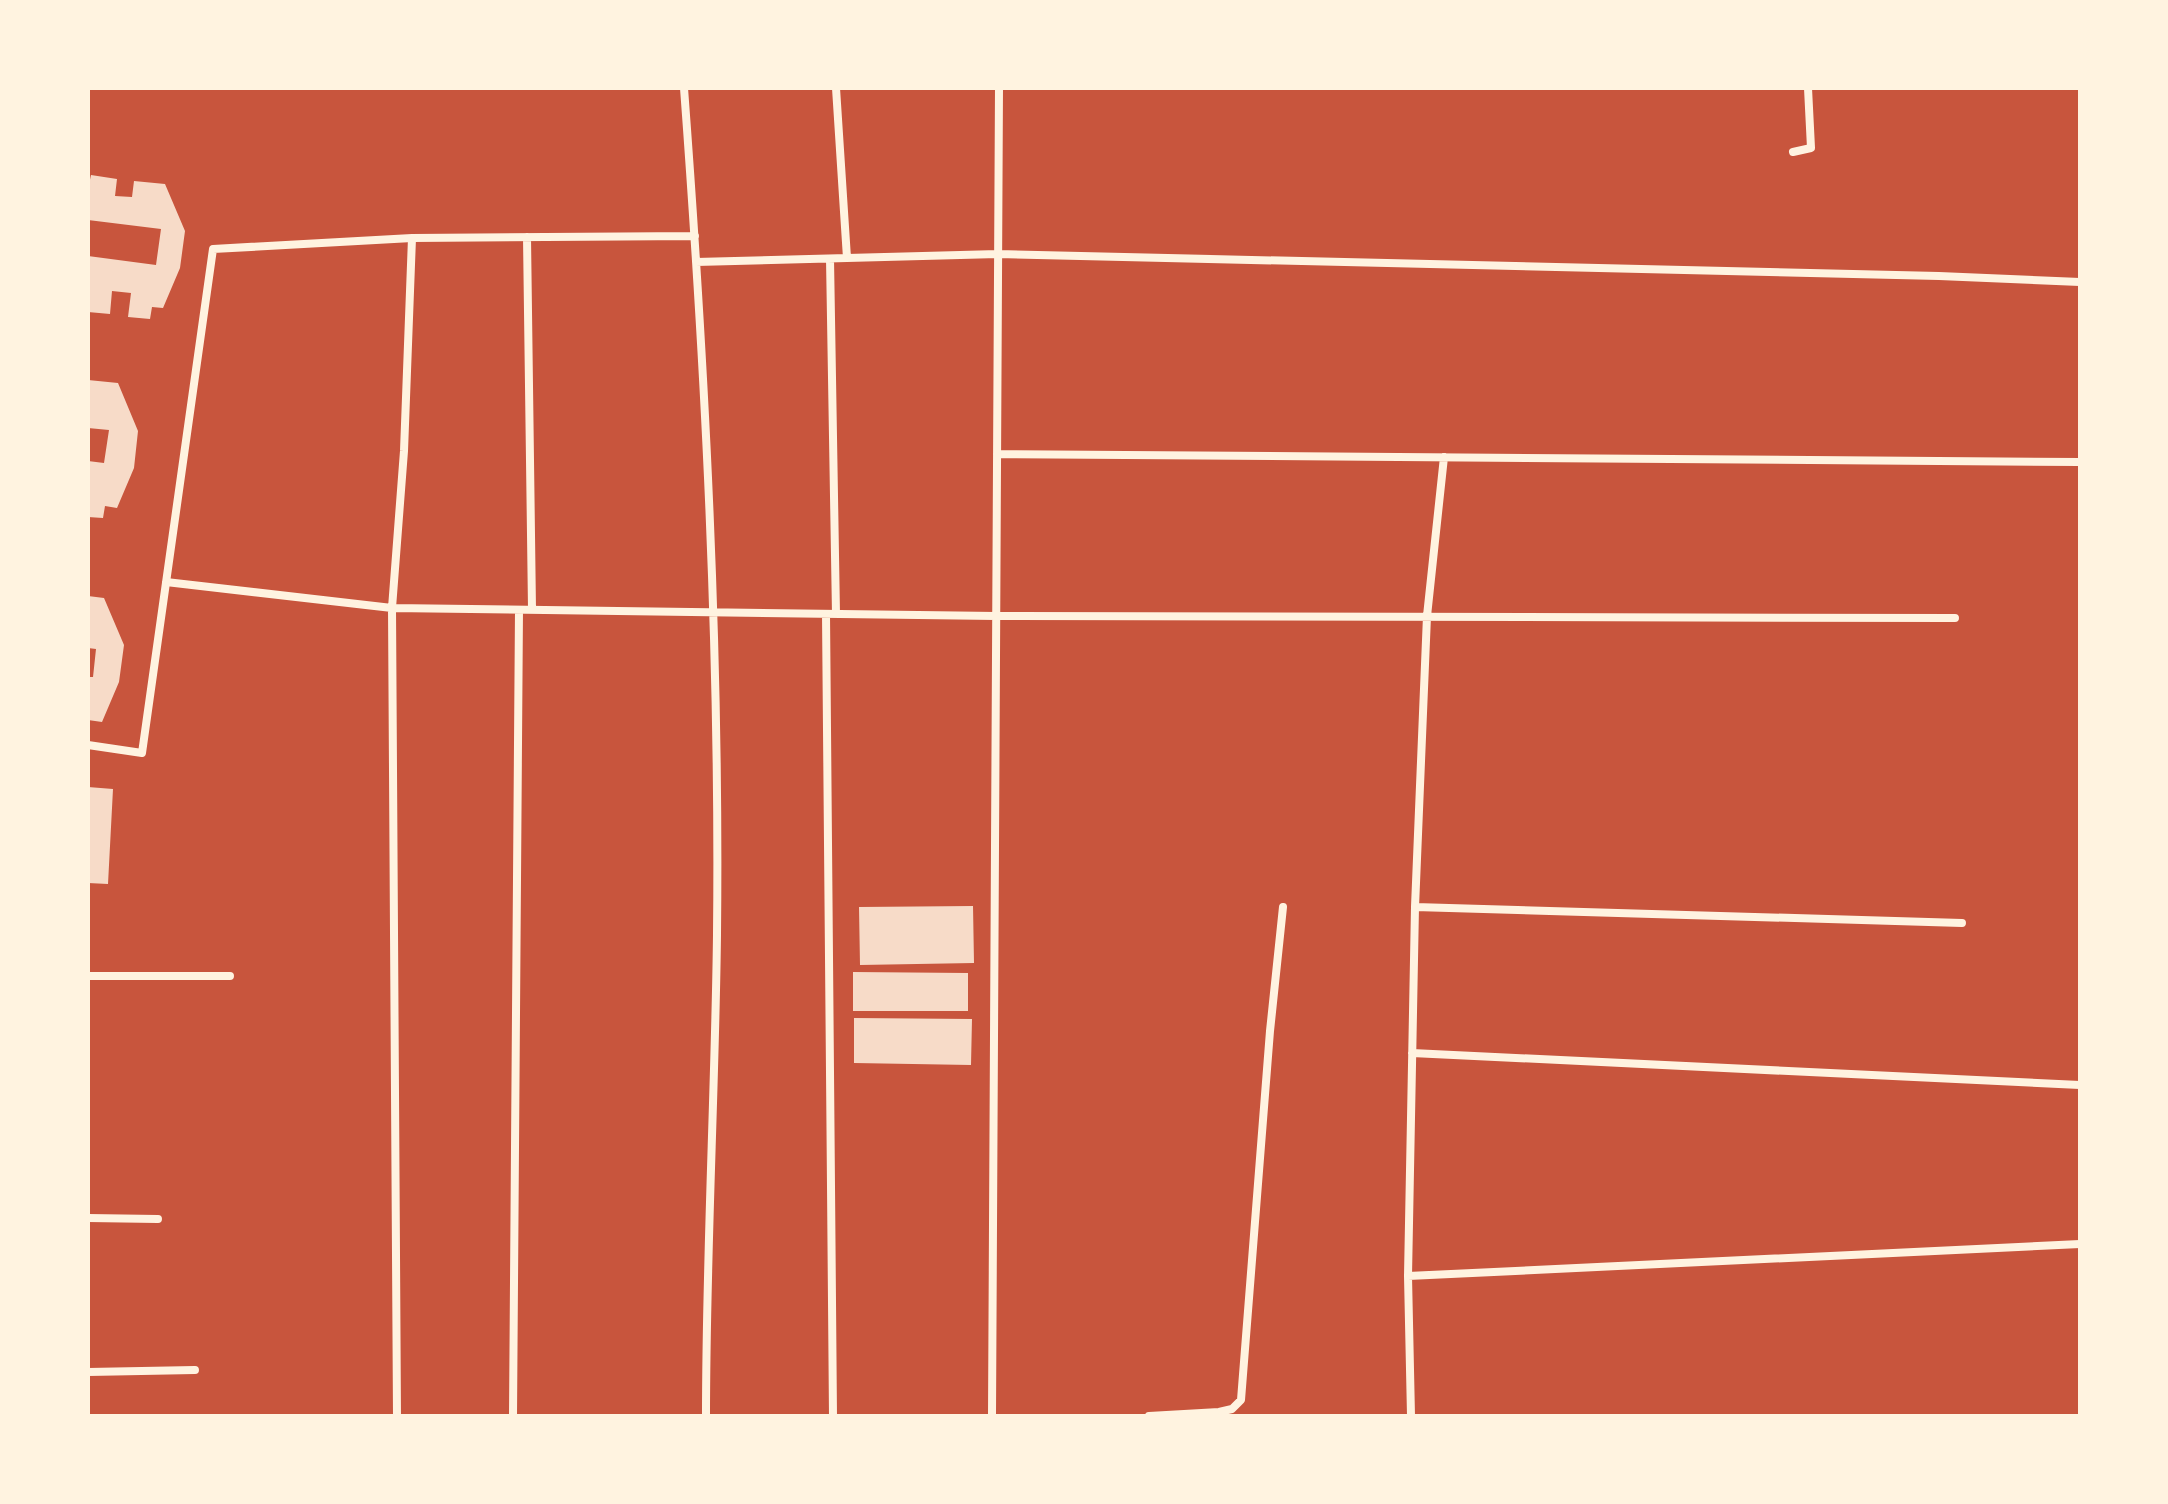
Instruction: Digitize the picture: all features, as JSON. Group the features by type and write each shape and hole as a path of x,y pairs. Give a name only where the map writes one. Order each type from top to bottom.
{"street":[{"path":"684,88 695,236 713,613 717,935 706,1294 706,1416"},
{"path":"836,88 847,258"},
{"path":"992,1416 999,88"},
{"path":"1793,152 1811,148 1808,88"},
{"path":"88,745 142,753 213,249 412,238 695,236"},
{"path":"527,237 532,609"},
{"path":"397,1416 392,608 404,451 412,238"},
{"path":"696,262 998,254 2080,282"},
{"path":"830,259 833,1416"},
{"path":"997,454 2080,462"},
{"path":"1411,1416 1408,1276 1415,907 1427,616 1444,457"},
{"path":"166,582 392,608 996,616 1955,618"},
{"path":"513,1416 519,610"},
{"path":"1149,1416 1232,1409 1241,1400 1283,907"},
{"path":"1415,907 1962,923"},
{"path":"88,976 230,976"},
{"path":"1412,1053 2080,1085"},
{"path":"88,1218 158,1219"},
{"path":"1408,1276 2080,1244"},
{"path":"88,1372 195,1370"}],"building":[{"path":"91,175 117,179 115,196 132,197 134,181 165,184 185,231 180,268 163,308 152,307 150,319 128,317 131,293 112,291 110,314 88,312 88,256 156,265 161,229 88,220"},
{"path":"88,380 118,383 138,431 134,468 117,508 105,506 103,518 88,517 88,461 104,463 109,430 88,428"},
{"path":"88,596 104,598 124,645 119,682 102,722 88,720 88,677 93,677 96,649 88,648"},
{"path":"88,787 113,789 108,884 88,883"},
{"path":"973,906 974,963 860,965 859,907"},
{"path":"853,972 968,973 968,1011 853,1011"},
{"path":"854,1018 972,1019 971,1065 854,1063"}]}
